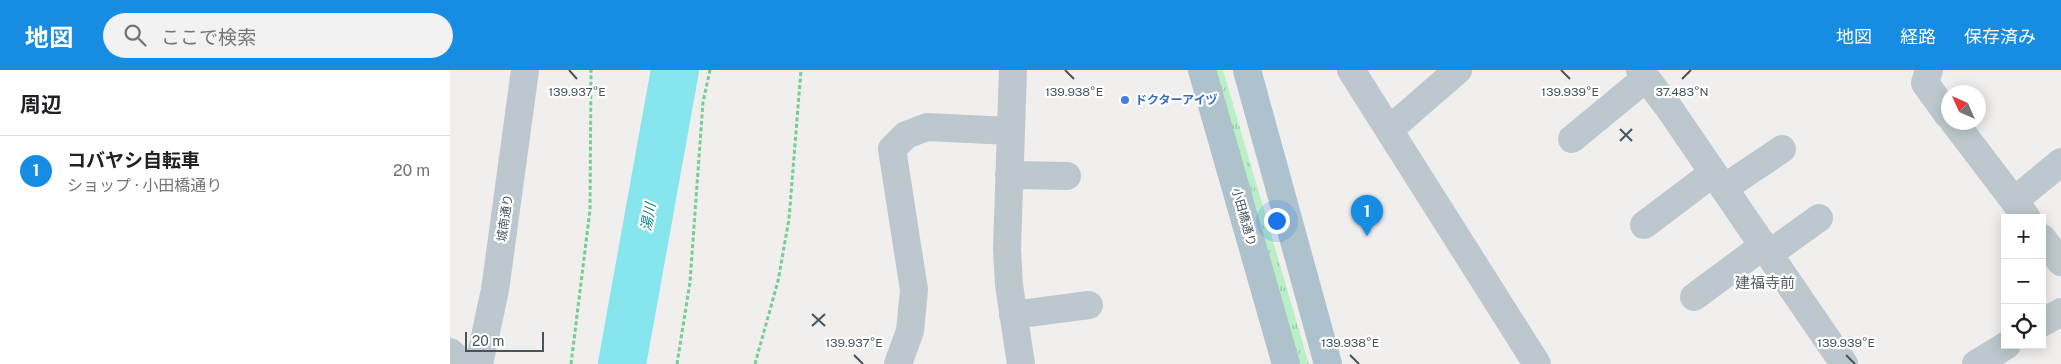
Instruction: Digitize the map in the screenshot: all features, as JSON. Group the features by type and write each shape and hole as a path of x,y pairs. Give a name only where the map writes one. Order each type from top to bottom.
{"main road":[{"name":"小田橋通り","path":"1202,70 1286,364"},
{"path":"1247,70 1328,364"}],"street":[{"name":"城南通り","path":"479,364 495,290 526,70"},
{"path":"1013,70 1007,249 1021,364"},
{"path":"1351,70 1538,364"},
{"path":"1389,130 1458,70"},
{"path":"1929,70 1925,84 1941,106"},
{"path":"1572,139 1643,74 1669,108 1844,364"},
{"path":"898,364 910,331 914,290 892,149 906,135 927,127 1010,131"},
{"path":"1960,130 2020,209 2061,162"},
{"path":"1644,225 1719,181 1782,149"},
{"path":"1009,175 1067,176"},
{"path":"1694,297 1819,218"},
{"path":"2046,243 2061,262"},
{"path":"1014,316 1089,306"},
{"path":"2046,321 2061,312"},
{"path":"1976,364 2001,349"},
{"path":"450,352 463,364"}],"path":[{"path":"572,364 590,210 591,70"},
{"path":"677,364 690,282 703,102 710,70"},
{"path":"755,364 778,280 789,218 801,70"}],"green space":[{"path":"1214,70 1223,70 1309,364 1295,364"}],"waterway":[{"name":"湯川","path":"622,364 675,70"}],"place":[{"name":"ドクターアイヅ","path":"1125,100"},
{"name":"コバヤシ自転車","path":"1367,236"}],"district":[{"name":"建福寺前","path":"1765,282"}]}
